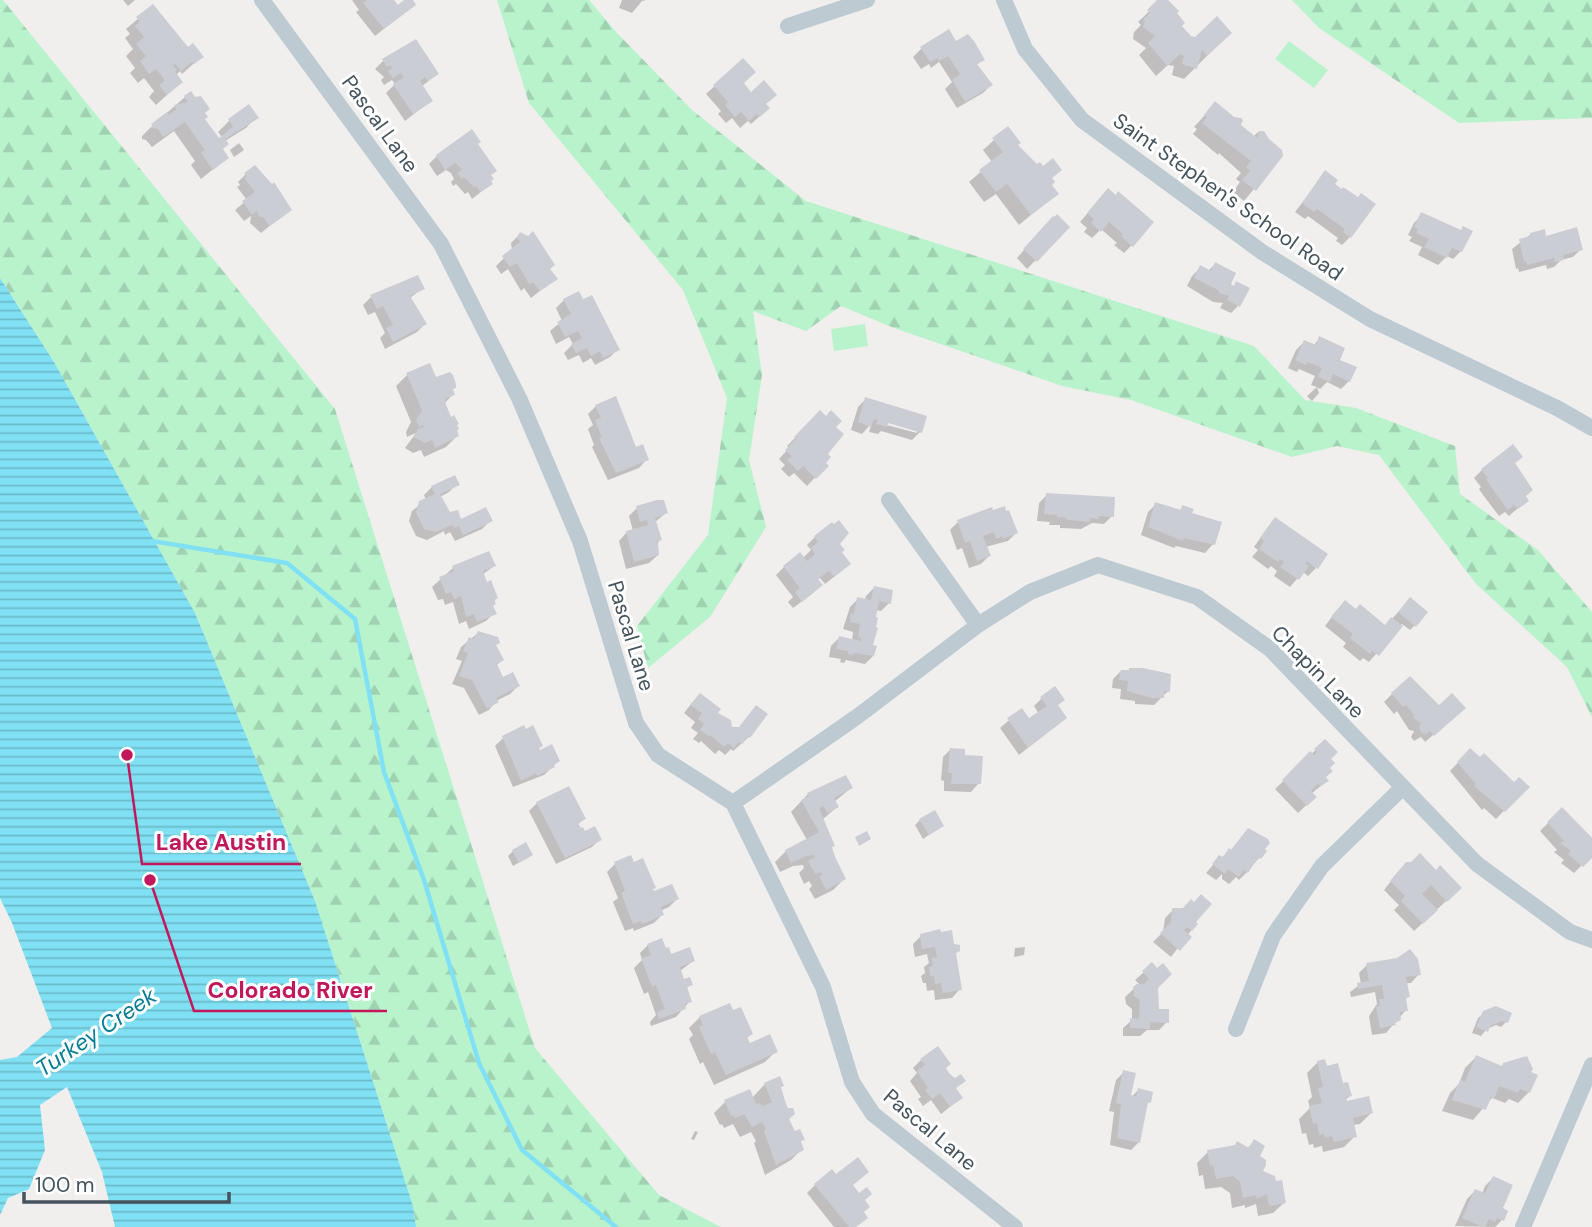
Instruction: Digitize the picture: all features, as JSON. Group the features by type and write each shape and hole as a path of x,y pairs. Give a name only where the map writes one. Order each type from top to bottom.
{"street":[{"name":"Pascal Lane","path":"262,0 442,244 519,398 580,541 636,723 658,755 733,803 823,986 852,1082 873,1114 1014,1227"},
{"path":"788,26 867,0"},
{"name":"Saint Stephen's School Road","path":"1004,0 1025,48 1083,120 1262,253 1370,319 1557,408 1592,428"},
{"path":"888,500 978,625"},
{"name":"Chapin Lane","path":"733,803 858,716 978,625 1030,592 1098,565 1197,597 1270,649 1477,864 1570,932 1592,940"},
{"path":"1236,1029 1273,936 1322,866 1402,788"},
{"path":"1523,1227 1592,1065"}],"green space":[{"path":"0,0 3,0 335,409 535,1048 659,1195 721,1227 416,1227 413,1206 315,901 195,613 54,362 0,278"},
{"path":"497,0 589,0 617,33 692,110 806,201 1254,346 1305,400 1356,408 1455,446 1460,494 1538,550 1592,612 1592,717 1567,667 1476,584 1379,455 1337,446 1292,457 1131,400 1062,386 894,328 841,306 806,331 753,311 762,375 749,460 766,527 710,617 648,668 637,626 708,535 727,398 683,290 529,103"},
{"path":"1292,0 1592,0 1592,118 1459,123 1319,28"},
{"path":"1289,41 1328,70 1314,88 1275,59"},
{"path":"865,324 868,346 834,351 831,329"}],"water":[{"name":"Turkey Creek","path":"0,278 54,362 195,613 315,901 413,1206 416,1227 115,1227 102,1172 67,1087 40,1105 45,1150 29,1189 8,1198 0,1215 0,1060 17,1057 52,1028 0,898"}],"building":[{"path":"367,0 394,0 398,5 404,0 413,0 416,5 384,29 363,3"},
{"path":"1157,0 1168,0 1179,11 1177,13 1185,23 1182,26 1191,36 1195,37 1217,16 1232,33 1207,56 1202,50 1197,69 1182,64 1184,56 1180,54 1167,66 1148,43 1155,36 1143,27 1143,19 1150,13 1147,10"},
{"path":"153,4 188,47 193,43 204,57 181,71 173,65 183,82 167,95 159,85 165,80 156,69 149,74 140,61 146,56 136,44 144,37 135,26 140,22 136,17"},
{"path":"949,29 956,41 968,34 974,41 985,60 977,64 993,85 965,102 952,80 960,74 948,56 930,62 920,47"},
{"path":"416,39 439,74 428,81 425,77 420,81 433,101 413,114 393,84 404,77 401,73 393,78 388,71 392,68 390,65 387,67 382,59"},
{"path":"743,58 756,72 744,83 751,92 764,80 777,95 766,104 770,108 760,117 757,114 749,121 741,112 735,117 725,105 728,102 713,85"},
{"path":"191,91 195,97 201,96 210,109 205,113 208,117 205,119 219,138 233,127 228,119 249,104 259,118 225,139 229,144 223,149 229,158 213,170 201,153 205,150 185,122 163,137 158,129 150,128 153,126 151,124 167,112 169,115 177,109 174,105 188,102 184,96"},
{"path":"1215,101 1234,117 1241,118 1241,125 1257,138 1259,131 1264,131 1282,150 1283,156 1256,191 1242,180 1250,171 1246,167 1251,161 1202,123 1207,117 1204,115"},
{"path":"1008,126 1021,143 1018,145 1037,164 1040,162 1043,166 1053,158 1062,170 1052,178 1055,182 1052,185 1059,194 1031,215 1007,184 996,192 979,170 1003,152 992,138"},
{"path":"472,129 481,142 478,144 497,171 491,175 493,184 481,192 464,177 462,179 457,173 462,170 458,165 455,163 445,170 436,155"},
{"path":"255,165 272,184 274,182 292,210 270,226 263,217 259,217 257,211 252,215 242,201 255,192 244,178 247,176 244,173"},
{"path":"1325,170 1338,180 1335,184 1342,189 1343,187 1358,197 1361,193 1376,204 1351,238 1343,232 1345,229 1317,209 1314,212 1302,203"},
{"path":"1108,188 1116,195 1118,191 1154,222 1133,247 1109,222 1101,232 1091,223 1094,219 1087,213"},
{"path":"1421,212 1461,230 1463,226 1473,231 1462,252 1452,248 1447,258 1424,247 1429,239 1416,233 1418,229 1414,227"},
{"path":"1057,214 1070,227 1037,262 1023,249"},
{"path":"1577,227 1583,250 1563,255 1564,260 1555,262 1554,258 1527,265 1526,261 1524,262 1519,239 1545,229 1546,236"},
{"path":"533,231 555,265 550,269 558,279 540,291 533,282 529,284 517,263 510,267 502,256 520,242 517,237 520,232 528,236"},
{"path":"1215,262 1236,273 1231,284 1234,286 1236,281 1250,288 1240,307 1227,300 1229,296 1194,278 1200,265 1211,271"},
{"path":"418,275 425,289 410,296 427,324 393,342 386,328 393,325 383,306 377,309 370,295"},
{"path":"579,291 583,299 592,295 620,350 603,358 600,351 591,356 587,348 576,353 571,344 582,338 578,331 565,337 557,322 571,314 563,299"},
{"path":"1319,336 1345,348 1340,360 1357,367 1350,382 1333,374 1330,382 1318,377 1322,368 1295,360 1304,340 1316,345"},
{"path":"430,363 436,377 450,372 453,375 455,395 446,398 445,402 451,417 454,415 459,424 459,436 435,448 432,440 425,443 414,437 418,429 424,427 419,427 416,420 422,410 406,373"},
{"path":"616,396 636,447 643,444 649,460 616,473 599,438 602,437 595,420 601,418 595,405"},
{"path":"865,397 927,416 922,433 888,423 887,427 876,424 878,420 874,419 871,427 858,422"},
{"path":"820,410 826,416 831,410 842,421 836,427 844,434 828,454 831,457 826,463 829,466 816,479 803,466 798,471 787,460 792,456 785,450"},
{"path":"1513,444 1523,457 1515,463 1533,490 1526,496 1529,501 1518,509 1514,505 1508,510 1481,469"},
{"path":"455,475 460,485 440,494 450,512 458,510 461,519 486,507 493,521 463,535 459,526 454,528 452,525 436,532 424,529 416,512 419,501 435,494 431,486"},
{"path":"1046,493 1115,497 1114,517 1099,516 1099,519 1090,518 1090,522 1044,514"},
{"path":"664,500 668,513 655,518 662,540 656,542 659,555 634,562 626,531 648,525 647,520 640,522 636,506"},
{"path":"1155,502 1181,510 1182,505 1194,509 1192,513 1222,522 1215,545 1184,538 1183,541 1148,527"},
{"path":"1005,506 1018,533 1003,539 1002,536 996,539 994,532 983,536 991,556 977,561 970,541 965,543 957,520 992,507 993,510"},
{"path":"1275,517 1328,554 1318,569 1307,561 1305,564 1309,566 1299,580 1280,567 1284,562 1280,559 1278,562 1259,549 1264,541 1260,538"},
{"path":"839,520 849,533 840,544 845,550 842,552 851,564 834,577 829,571 818,579 823,585 802,602 795,592 800,588 783,566 800,552 807,561 815,554 811,548 818,542 814,536"},
{"path":"489,551 496,566 483,571 487,582 491,580 498,598 494,600 496,604 493,606 497,614 477,622 474,614 466,617 461,596 454,599 451,592 446,594 439,577 454,571 452,566"},
{"path":"874,586 893,590 891,604 879,601 874,656 853,655 848,654 848,651 836,649 839,636 861,641 858,637 860,624 850,622 851,613 854,614 857,597 871,600"},
{"path":"1410,597 1428,612 1416,627 1398,612"},
{"path":"1345,600 1356,609 1360,604 1385,625 1391,617 1403,626 1379,656 1372,651 1370,654 1350,638 1353,634 1331,617"},
{"path":"478,631 498,637 500,643 496,645 504,660 497,664 503,677 513,672 520,686 496,698 499,702 487,709 472,680 459,676 468,653 463,651 469,637 474,639"},
{"path":"1129,668 1171,674 1170,692 1164,691 1164,698 1151,698 1127,691 1128,681 1119,680 1121,670"},
{"path":"1410,676 1439,705 1452,693 1466,708 1434,736 1430,731 1422,733 1419,728 1421,723 1413,718 1414,715 1406,705 1403,707 1391,693"},
{"path":"1055,686 1065,700 1058,705 1067,718 1028,748 1007,718 1022,708 1029,718 1047,706 1040,697"},
{"path":"700,693 721,709 718,713 731,720 732,727 739,727 756,705 768,714 750,738 749,736 742,744 739,742 734,748 728,743 724,747 700,730 704,724 698,719 702,713 690,705"},
{"path":"524,725 526,729 533,725 543,746 540,750 552,744 560,761 555,767 521,781 502,736"},
{"path":"1325,739 1338,752 1331,759 1335,763 1330,768 1333,771 1326,777 1329,781 1321,786 1318,784 1311,791 1317,797 1307,806 1282,780 1310,751 1314,755 1317,752 1314,749"},
{"path":"950,748 965,749 965,755 983,756 981,784 951,784 952,773 948,773"},
{"path":"1470,748 1480,757 1484,753 1514,782 1519,777 1530,787 1505,812 1474,786 1476,784 1457,762"},
{"path":"846,775 853,788 834,798 839,807 827,813 824,806 819,808 835,846 832,847 835,857 846,879 826,890 819,876 822,875 821,872 815,874 808,861 815,857 814,855 791,863 785,850 819,832 801,800 809,796 807,793"},
{"path":"569,786 586,819 578,823 581,828 585,831 595,826 602,840 565,858 536,802"},
{"path":"1562,807 1592,838 1592,858 1583,867 1568,854 1571,851 1560,843 1564,841 1547,822"},
{"path":"935,810 944,826 929,835 919,819"},
{"path":"1248,828 1268,839 1270,843 1265,849 1267,851 1248,873 1244,870 1239,877 1228,869 1225,874 1212,864 1219,855 1223,857 1229,848 1231,850"},
{"path":"867,831 871,839 859,846 855,837"},
{"path":"526,842 533,855 519,863 512,850"},
{"path":"1420,853 1436,870 1440,865 1462,888 1447,902 1431,885 1422,894 1438,910 1423,924 1401,901 1405,896 1390,881 1406,862 1411,862"},
{"path":"631,855 634,862 643,858 656,888 654,891 672,884 679,899 661,907 664,915 642,924 641,921 633,924 621,893 625,891 614,862"},
{"path":"1201,894 1212,904 1196,922 1198,924 1192,931 1187,927 1184,930 1192,937 1180,951 1160,933 1171,922 1172,908 1183,908 1191,899 1194,902"},
{"path":"940,929 941,932 952,930 954,944 960,945 960,951 956,953 962,990 943,993 941,983 935,984 934,976 930,976 929,967 933,966 931,958 937,957 935,947 922,949 920,934"},
{"path":"662,938 671,954 690,947 695,961 680,967 684,979 690,977 693,985 687,987 692,1002 685,1004 686,1009 659,1019 657,1012 665,1009 656,985 652,987 641,958 651,955 647,944"},
{"path":"1410,949 1418,959 1421,975 1406,977 1410,997 1406,998 1408,1011 1400,1012 1401,1020 1395,1023 1396,1025 1380,1028 1376,1007 1380,1006 1379,999 1384,999 1382,985 1358,989 1357,983 1369,981 1366,963 1397,958"},
{"path":"1152,962 1157,968 1163,963 1172,974 1158,988 1159,1009 1169,1009 1169,1023 1150,1022 1150,1029 1130,1028 1130,1018 1139,1019 1140,1000 1134,996 1133,987 1144,984 1149,979 1142,971"},
{"path":"730,1003 733,1010 741,1007 753,1034 747,1037 750,1043 770,1034 778,1052 726,1075 715,1052 711,1054 699,1027 703,1025 699,1016"},
{"path":"1496,1006 1512,1013 1508,1023 1502,1021 1490,1026 1488,1032 1476,1027 1483,1011"},
{"path":"938,1046 951,1064 946,1068 949,1073 955,1078 961,1074 966,1081 956,1088 963,1098 950,1107 940,1093 932,1099 917,1071 925,1065 920,1059"},
{"path":"1476,1055 1502,1066 1503,1063 1527,1056 1533,1069 1531,1072 1538,1075 1530,1093 1520,1089 1518,1093 1499,1086 1486,1110 1452,1100 1460,1080 1465,1082"},
{"path":"1325,1059 1327,1066 1338,1063 1343,1083 1348,1082 1352,1096 1346,1097 1347,1101 1369,1096 1373,1113 1353,1118 1357,1137 1334,1142 1332,1136 1325,1138 1324,1134 1319,1135 1317,1123 1313,1124 1309,1106 1322,1103 1318,1088 1323,1087 1317,1061"},
{"path":"1123,1070 1136,1073 1131,1095 1136,1096 1138,1088 1153,1092 1151,1103 1148,1102 1140,1143 1117,1138 1121,1104 1116,1103"},
{"path":"780,1076 786,1104 788,1108 793,1108 795,1114 789,1119 795,1131 800,1129 805,1140 801,1141 804,1150 776,1165 762,1122 752,1127 744,1114 735,1118 731,1116 724,1100 750,1089 756,1104 763,1106 772,1102 764,1083"},
{"path":"1254,1139 1265,1146 1260,1156 1266,1160 1263,1171 1275,1176 1276,1181 1282,1180 1286,1203 1269,1206 1267,1194 1256,1199 1256,1195 1243,1198 1240,1182 1233,1176 1216,1179 1207,1150 1235,1145 1237,1141 1249,1148"},
{"path":"858,1157 869,1172 853,1185 859,1193 867,1187 872,1194 865,1200 870,1207 864,1212 868,1218 856,1227 849,1227 814,1184 832,1169 836,1174"},
{"path":"1493,1176 1513,1185 1503,1208 1508,1211 1504,1221 1497,1218 1495,1222 1489,1219 1483,1227 1462,1218 1475,1189 1485,1193"}],"waterway":[{"path":"152,541 287,563 355,619 384,772 424,880 479,1063 522,1150 616,1227"}],"place":[{"name":"Lake Austin","path":"127,755"},
{"name":"Colorado River","path":"150,880"}]}
